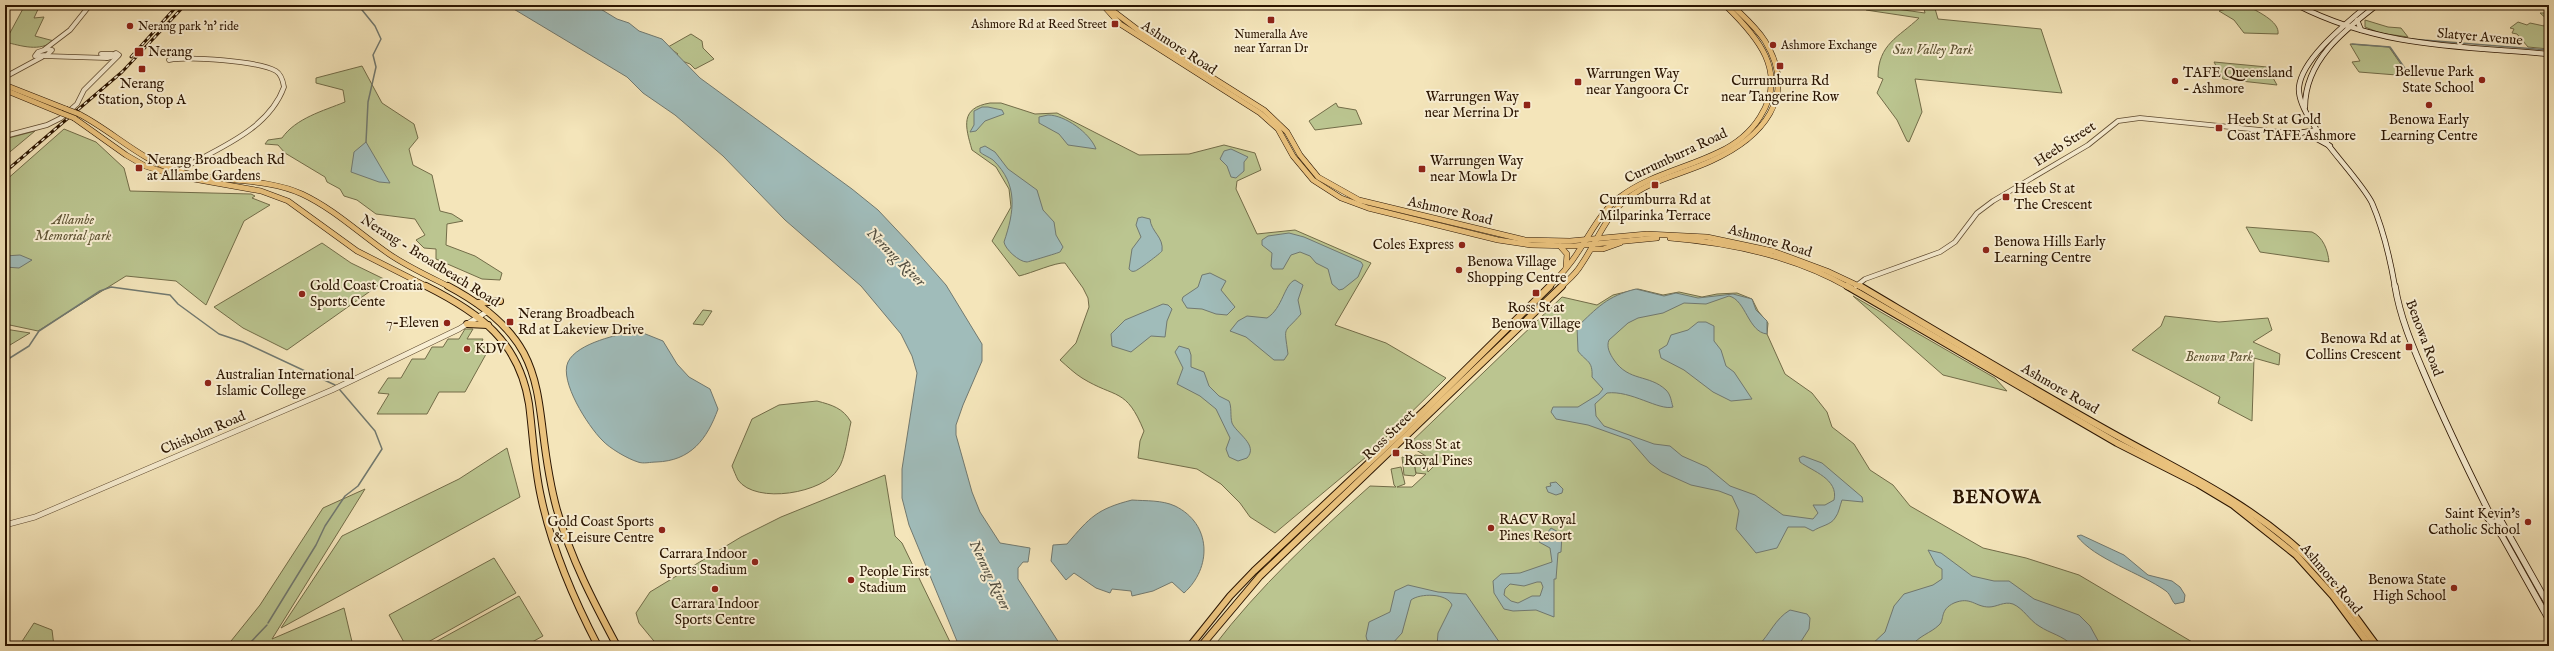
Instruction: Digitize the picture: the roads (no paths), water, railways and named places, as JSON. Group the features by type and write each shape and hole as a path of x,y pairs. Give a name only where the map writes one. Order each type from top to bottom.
{"main road":[{"name":"Ashmore Road","path":"1103,5 1120,24 1260,113 1289,140 1318,177 1345,194 1365,202 1512,238 1546,241 1587,239 1594,244 1605,248 1632,239 1686,239 1735,246 1808,268 1854,287 2117,443 2207,489 2238,508 2296,555 2333,596 2370,646"},
{"name":"Ashmore Road","path":"1109,5 1113,11 1142,33 1264,110 1283,127 1289,140 1293,156 1314,180 1341,198 1357,204 1498,240 1560,246 1594,244 1656,234 1720,239 1783,254 1854,287 2104,430 2207,483 2252,512 2288,541 2319,570 2377,646"},
{"name":"Currumburra Road","path":"1583,245 1602,214 1627,192 1655,176 1703,159 1728,147 1750,131 1763,114 1772,86 1767,56 1753,34 1725,5"},
{"name":"Currumburra Road","path":"1594,244 1607,218 1632,195 1661,179 1709,163 1738,148 1755,135 1772,112 1779,86 1773,56 1763,38 1732,5"},
{"path":"2297,5 2349,28"},
{"path":"2303,5 2342,25"},
{"name":"Benowa Road","path":"2368,5 2342,25 2325,42 2302,75 2299,93 2306,112 2371,202 2389,249 2398,307 2405,327 2450,434 2489,512"},
{"name":"Benowa Road","path":"2306,112 2303,92 2306,82 2324,54 2357,20 2377,5"},
{"path":"2357,20 2362,30"},
{"name":"Slatyer Avenue","path":"2349,28 2412,43"},
{"name":"Slatyer Avenue","path":"2349,28 2384,39 2412,43 2548,54"},
{"path":"2342,34 2350,33 2384,39"},
{"name":"Nerang - Broadbeach Road","path":"5,85 78,114 141,156 177,171 188,174 262,182 299,193 401,262 477,303 488,311 515,338 532,367 538,387 547,466 561,526 580,577 617,646"},
{"path":"5,90 74,118 126,156 146,166 198,180 268,193 288,201 313,217 360,254 451,299 479,316 509,349 524,381 529,407 536,473 547,525 570,588 598,646"},
{"path":"2298,133 2318,130"},
{"path":"2308,134 2330,146"},
{"name":"Ross Street","path":"1201,646 1242,595 1276,561 1577,271 1594,244"},
{"name":"Ross Street","path":"1190,646 1235,591 1496,340 1566,268 1583,245"},
{"path":"1560,246 1567,254 1566,268"},
{"path":"477,303 500,301"},
{"path":"467,324 488,325"},
{"path":"2549,606 2499,517 2489,512 2484,515 2502,536 2549,620"},
{"path":"2491,522 2501,522"},
{"path":"1261,565 1276,561"}],"street":[{"path":"5,76 36,56 36,53 55,44 78,24 90,5"},
{"path":"5,76 52,51 55,44"},
{"path":"45,49 63,55 118,54 118,56"},
{"path":"85,54 92,57"},
{"path":"107,59 112,54"},
{"path":"36,56 92,57 107,59 118,56"},
{"path":"5,136 47,125 61,118 79,102 84,90 118,56"},
{"path":"107,59 108,66"},
{"path":"170,59 258,64 275,71 282,79 284,88 281,99 274,111 259,124 177,171"},
{"name":"Heeb Street","path":"1854,287 1865,279 1932,256 1946,248 1958,238 1980,210 2088,145 2118,122 2140,118 2323,136"},
{"path":"177,171 192,160 239,136"},
{"path":"141,156 173,166 192,160"},
{"path":"188,174 188,168 201,157"},
{"name":"Chisholm Road","path":"450,332 488,311"},
{"name":"Chisholm Road","path":"5,525 35,517 325,394 467,324 479,316"}],"water":[{"name":"Nerang River","path":"507,5 594,5 617,19 629,23 639,31 662,39 700,78 852,189 878,210 946,285 982,344 982,361 956,425 956,435 972,492 980,512 1000,543 1030,548 1028,562 1023,562 1018,568 1018,579 1061,646 959,646 909,525 902,498 902,469 917,373 912,356 901,334 861,286 785,220 723,156 675,115 643,93 627,77"},
{"path":"982,107 1002,110 1004,114 985,121 976,131 970,132 974,125 974,111"},
{"path":"1048,115 1062,118 1076,126 1083,131 1096,149 1068,145 1059,134 1039,123 1039,117"},
{"path":"366,142 390,183 379,182 351,172 354,152"},
{"path":"985,146 995,152 1008,169 1037,190 1043,210 1054,222 1056,235 1063,247 1060,252 1027,262 1016,258 1007,248 1004,242 1012,209 1011,189 1001,169 993,160 980,152 980,148"},
{"path":"1231,149 1248,157 1244,162 1244,171 1236,178 1231,177 1227,166 1220,159 1224,151"},
{"path":"1142,217 1150,219 1151,224 1161,242 1162,251 1140,268 1135,271 1131,271 1129,269 1132,249 1141,237 1136,225 1138,218"},
{"path":"1289,233 1304,237 1361,262 1363,265 1358,277 1343,289 1339,290 1332,284 1328,269 1316,263 1310,256 1300,252 1291,255 1283,269 1273,269 1271,266 1272,253 1262,245 1262,240 1268,236"},
{"path":"20,255 32,260 19,268 5,267 5,256"},
{"path":"1210,273 1226,281 1221,290 1235,307 1227,315 1216,314 1202,309 1187,308 1182,300 1183,297 1198,287 1202,275"},
{"path":"1295,280 1303,285 1298,300 1301,314 1286,331 1288,354 1284,360 1274,360 1246,337 1230,331 1238,321 1247,316 1267,318 1277,308 1288,286"},
{"path":"1636,289 1664,296 1676,293 1698,298 1733,294 1752,299 1756,310 1767,321 1767,334 1755,328 1739,303 1729,296 1706,304 1684,303 1663,313 1638,318 1628,323 1609,340 1608,348 1611,355 1626,372 1660,385 1666,390 1670,396 1673,407 1660,406 1625,394 1607,393 1595,404 1596,416 1604,426 1654,444 1670,446 1682,456 1707,467 1730,486 1755,495 1783,515 1813,519 1818,513 1813,505 1825,505 1834,500 1834,493 1829,481 1800,462 1799,458 1803,456 1822,463 1862,497 1863,502 1842,500 1838,514 1831,522 1813,531 1805,527 1788,527 1777,548 1756,553 1736,529 1739,511 1732,496 1719,491 1691,485 1662,472 1650,463 1630,440 1588,425 1556,419 1551,412 1553,407 1578,407 1599,394 1603,389 1592,377 1590,364 1578,351 1577,327 1597,308 1610,299 1617,295"},
{"path":"1163,304 1168,305 1172,309 1167,321 1165,337 1151,336 1131,352 1112,346 1111,334 1125,320"},
{"path":"1698,322 1706,322 1714,326 1714,341 1721,350 1726,366 1734,372 1752,399 1731,401 1713,392 1684,370 1661,358 1659,350 1667,345 1671,335 1688,330"},
{"path":"638,331 663,341 677,364 689,377 710,389 718,409 709,430 703,439 688,453 679,458 668,461 640,463 624,456 609,446 596,433 576,403 571,391 566,370 568,362 573,355 599,340"},
{"path":"1179,346 1189,349 1191,355 1191,367 1204,372 1209,386 1219,396 1229,401 1232,423 1249,444 1250,453 1247,458 1238,461 1229,457 1226,449 1230,438 1216,409 1200,396 1177,384 1183,368 1175,352"},
{"path":"1556,482 1563,489 1562,493 1556,495 1548,492 1546,487 1551,486 1550,483"},
{"path":"1132,500 1154,501 1170,504 1187,514 1196,524 1204,547 1203,559 1200,571 1193,583 1184,593 1172,582 1153,591 1132,596 1131,591 1112,589 1110,593 1096,588 1074,573 1066,580 1051,561 1053,545 1067,544 1095,515 1110,507"},
{"path":"1551,528 1562,534 1561,552 1558,553 1556,579 1554,579 1554,617 1536,610 1513,611 1504,609 1494,593 1493,581 1501,574 1520,573 1552,562 1550,548 1539,542 1543,537 1549,537 1548,532","holes":["1541,582 1543,587 1540,596 1532,596 1518,603 1511,601 1504,595 1505,589 1510,584 1524,586"]},
{"path":"2081,535 2124,555 2148,575 2172,581 2180,587 2185,595 2184,602 2175,604 2169,594 2156,584 2095,552 2077,536"},
{"path":"1928,550 1941,553 1972,576 1994,581 2009,581 2034,599 2079,615 2090,626 2101,646 2073,646 2065,639 2035,624 2020,609 2010,603 1992,607 1984,607 1969,601 1960,601 1949,606 1944,612 1941,623 1912,646 1870,646 1885,632 1894,606 1904,594 1933,585 1942,579 1942,569 1936,565"},
{"path":"1408,585 1438,592 1466,594 1502,646 1437,646 1438,633 1452,605 1445,598 1433,595 1420,596 1411,600 1402,633 1391,645 1378,646 1367,640 1366,636 1369,622 1390,612 1395,591"},
{"path":"1790,610 1807,614 1810,618 1809,629 1798,646 1758,646 1776,622"}],"waterway":[{"path":"358,5 375,26 381,39 373,55 376,67 368,102 366,142"},
{"path":"2411,39 2549,50"},
{"path":"2352,44 2390,47 2411,77"},
{"path":"5,361 29,346 39,331 100,291 111,287 170,295 178,304 219,334 243,342 335,385"},
{"path":"268,623 316,545 325,526 345,496 358,486 382,449 375,431 340,390"},
{"path":"247,646 267,625"}],"railway":[{"path":"5,172 122,72 185,5"},
{"path":"131,57 176,7"}],"place":[{"name":"Numeralla Ave near Yarran Dr","path":"1271,20"},
{"name":"Ashmore Rd at Reed Street","path":"1115,24"},
{"name":"Nerang park 'n' ride","path":"130,26"},
{"name":"Ashmore Exchange","path":"1773,45"},
{"name":"Nerang","path":"139,52"},
{"name":"Currumburra Rd near Tangerine Row","path":"1780,66"},
{"name":"Nerang Station, Stop A","path":"142,69"},
{"name":"Bellevue Park State School","path":"2482,80"},
{"name":"TAFE Queensland - Ashmore","path":"2175,81"},
{"name":"Warrungen Way near Yangoora Cr","path":"1578,82"},
{"name":"Warrungen Way near Merrina Dr","path":"1527,105"},
{"name":"Benowa Early Learning Centre","path":"2429,105"},
{"name":"Heeb St at Gold Coast TAFE Ashmore","path":"2219,128"},
{"name":"Nerang Broadbeach Rd at Allambe Gardens","path":"139,168"},
{"name":"Warrungen Way near Mowla Dr","path":"1422,169"},
{"name":"Currumburra Rd at Milparinka Terrace","path":"1655,185"},
{"name":"Heeb St at The Crescent","path":"2006,197"},
{"name":"Coles Express","path":"1462,245"},
{"name":"Benowa Hills Early Learning Centre","path":"1986,250"},
{"name":"Benowa Village Shopping Centre","path":"1459,270"},
{"name":"Ross St at Benowa Village","path":"1536,293"},
{"name":"Gold Coast Croatia Sports Cente","path":"302,294"},
{"name":"Nerang Broadbeach Rd at Lakeview Drive","path":"510,322"},
{"name":"7-Eleven","path":"447,323"},
{"name":"Benowa Rd at Collins Crescent","path":"2409,347"},
{"name":"KDV","path":"467,349"},
{"name":"Australian International Islamic College","path":"208,383"},
{"name":"Ross St at Royal Pines","path":"1396,453"},
{"name":"Saint Kevin's Catholic School","path":"2528,522"},
{"name":"RACV Royal Pines Resort","path":"1491,528"},
{"name":"Gold Coast Sports & Leisure Centre","path":"662,530"},
{"name":"Carrara Indoor Sports Stadium","path":"755,562"},
{"name":"People First Stadium","path":"851,580"},
{"name":"Benowa State High School","path":"2454,588"},
{"name":"Carrara Indoor Sports Centre","path":"715,589"}],"district":[{"name":"BENOWA","path":"1997,498"}],"park label":[{"name":"Sun Valley Park","path":"1933,50"},
{"name":"Allambe Memorial park","path":"73,228"},
{"name":"Benowa Park","path":"2219,357"}]}
